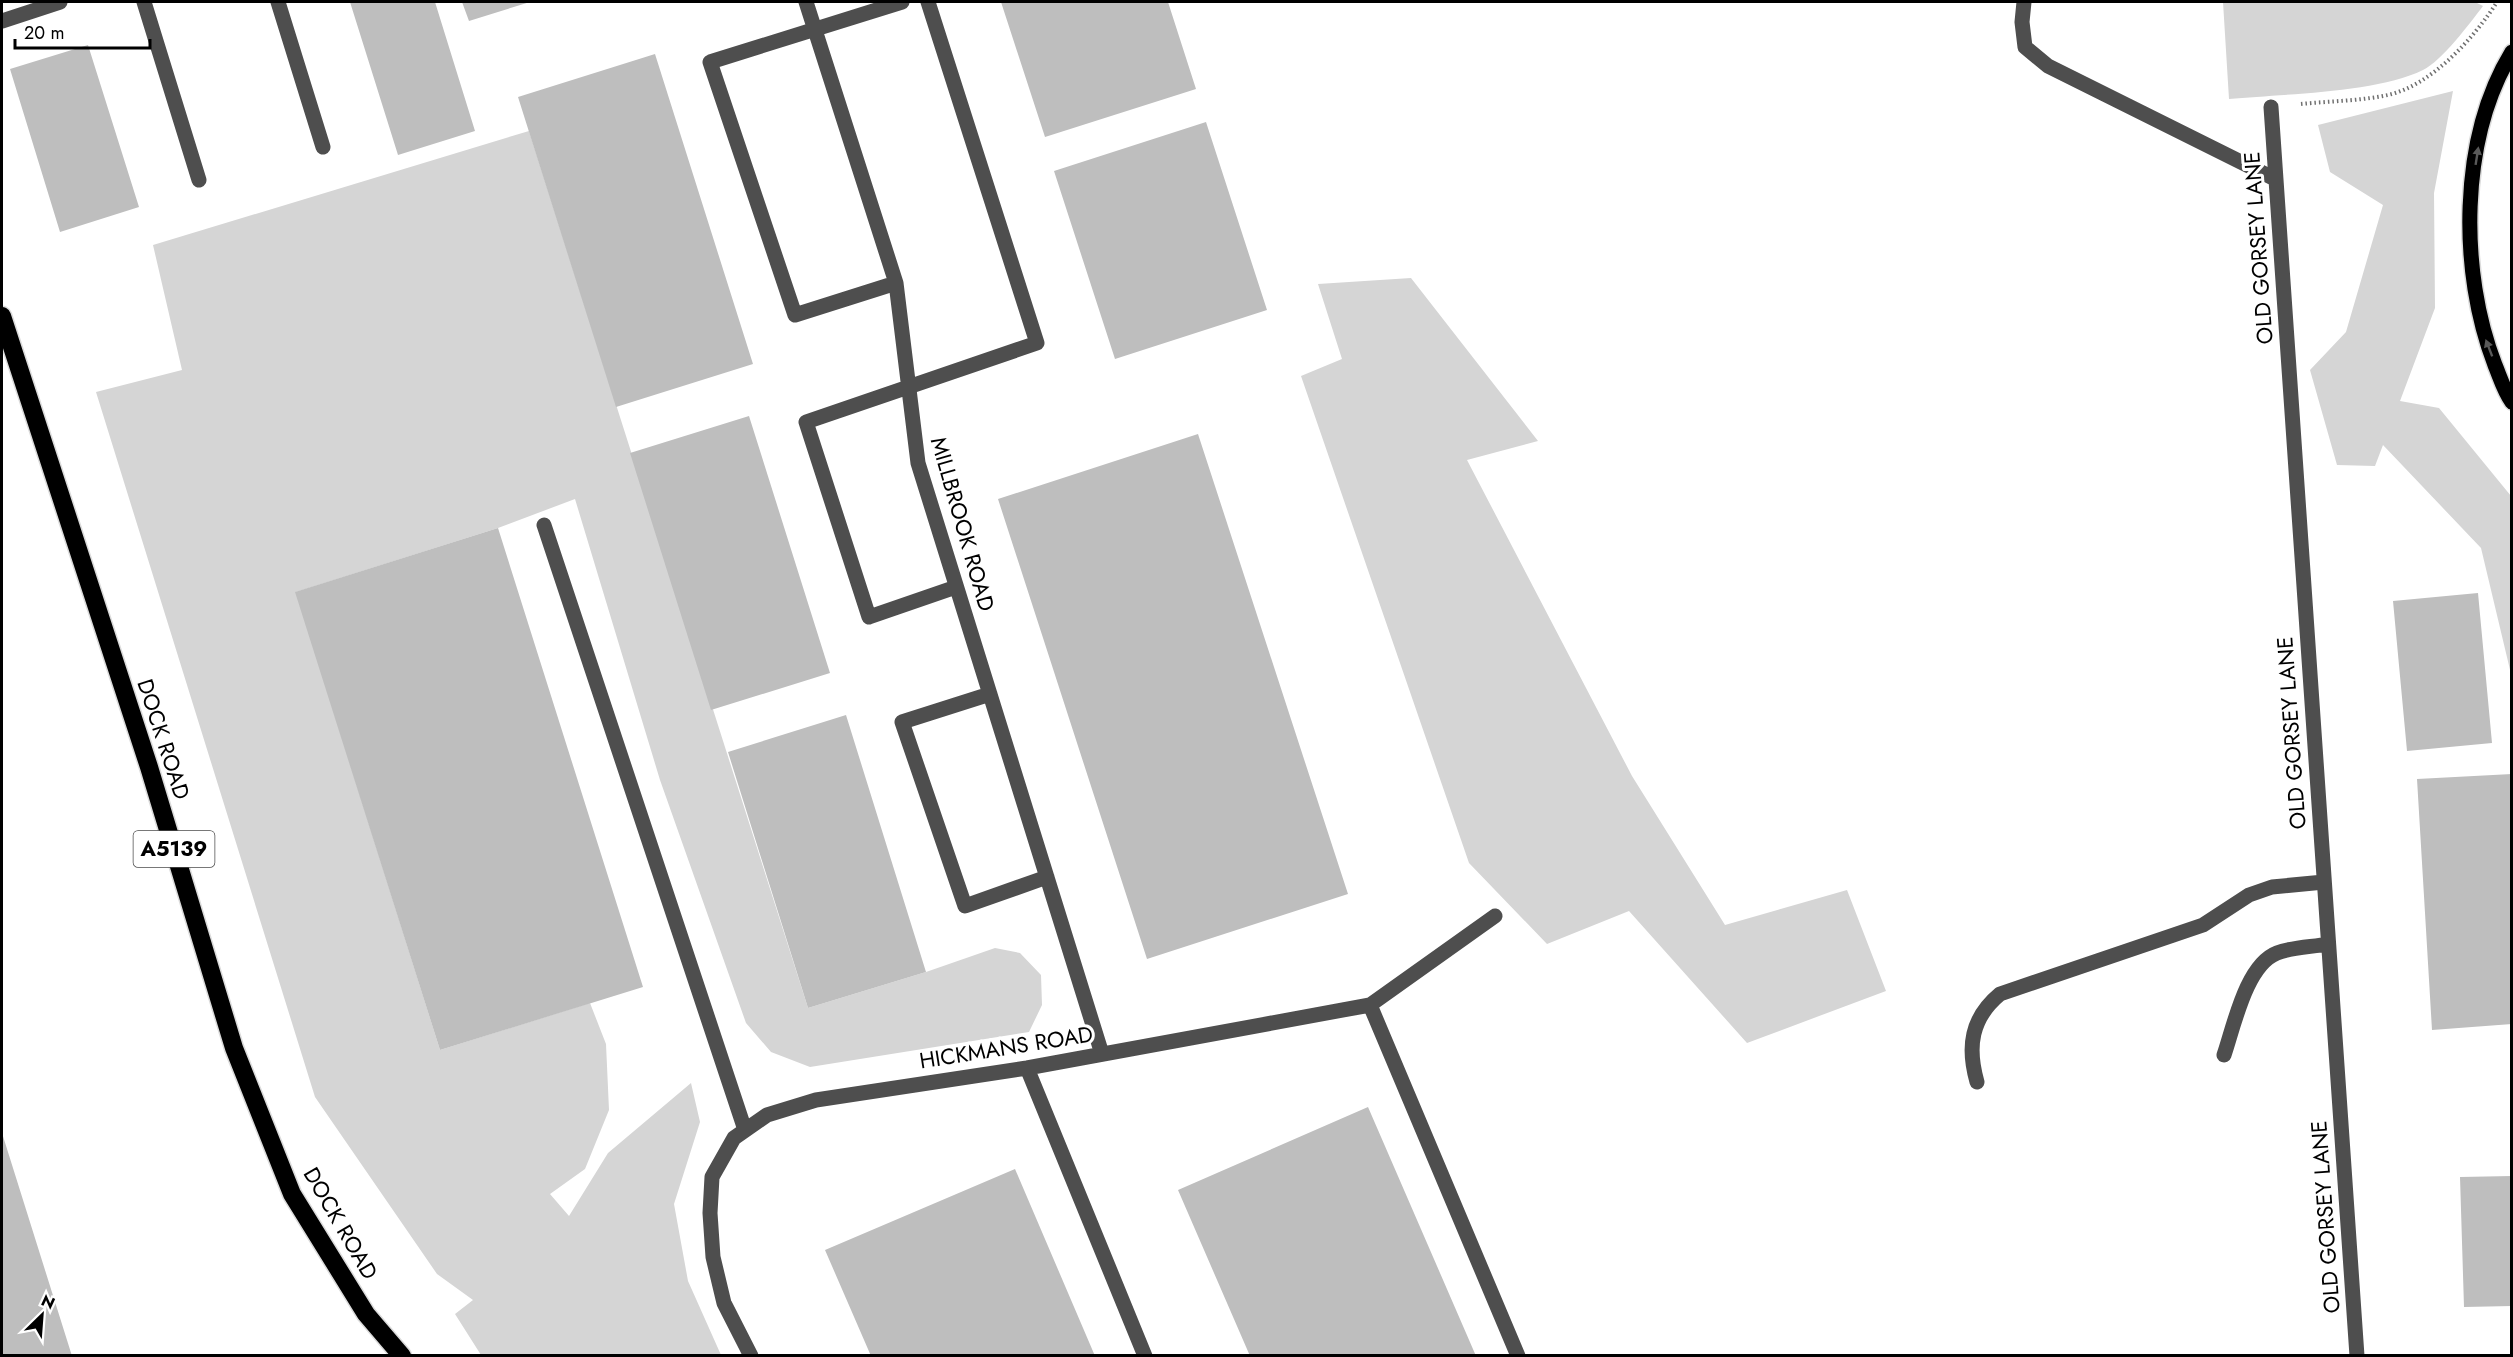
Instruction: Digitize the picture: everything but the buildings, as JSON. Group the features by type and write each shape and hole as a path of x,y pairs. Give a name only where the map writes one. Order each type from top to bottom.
{"highway":[{"name":"DOCK ROAD","path":"2,316 145,756 234,1048 292,1194 366,1314 402,1356"}],"main road":[{"path":"2509,55 2489,100 2479,141 2469,203 2471,273 2483,333 2511,402"}],"street":[{"path":"2,21 60,2"},
{"path":"144,2 199,180"},
{"path":"278,2 323,147"},
{"name":"MILLBROOK ROAD","path":"806,2 896,283 918,463 1102,1054"},
{"path":"896,283 795,315 710,62 902,2"},
{"path":"928,2 1037,342 806,422 869,617 956,587"},
{"path":"2024,2 2022,22 2025,46 2048,66 2275,179"},
{"name":"OLD GORSEY LANE","path":"2271,106 2357,1356"},
{"path":"544,525 745,1130"},
{"path":"990,694 902,723 965,906 1047,877"},
{"path":"1977,1082 1971,1062 1970,1041 1983,1012 2000,994 2204,925 2249,894 2272,887 2324,882"},
{"name":"HICKMANS ROAD","path":"751,1356 724,1303 713,1257 710,1213 712,1177 734,1138 766,1115 816,1100 1027,1068 1371,1005 1495,916"},
{"path":"2224,1055 2252,975 2265,961 2277,953 2328,944"},
{"path":"1371,1005 1518,1356"},
{"path":"1027,1068 1145,1356"}],"path":[{"path":"2271,106 2390,95 2431,74 2476,34 2497,2"}],"shaded area":[{"path":"2223,2 2475,2 2483,6 2439,59 2423,70 2403,78 2355,88 2229,99"},
{"path":"2453,91 2434,193 2435,308 2400,401 2439,408 2511,496 2511,674 2481,548 2383,445 2375,466 2337,465 2310,370 2346,332 2383,205 2330,172 2318,125"},
{"path":"529,131 808,1008 995,948 1020,953 1041,975 1042,1005 1029,1032 810,1067 771,1052 746,1023 660,780 575,499 498,528 296,592 440,1050 590,1003 606,1044 609,1110 585,1169 550,1194 569,1216 608,1153 691,1083 700,1122 674,1204 688,1281 721,1355 481,1355 455,1314 473,1300 437,1274 315,1097 96,392 182,370 153,245"},
{"path":"1411,278 1538,441 1467,460 1632,776 1725,925 1847,890 1886,991 1747,1043 1629,911 1547,944 1469,863 1301,376 1342,359 1318,284"}]}
